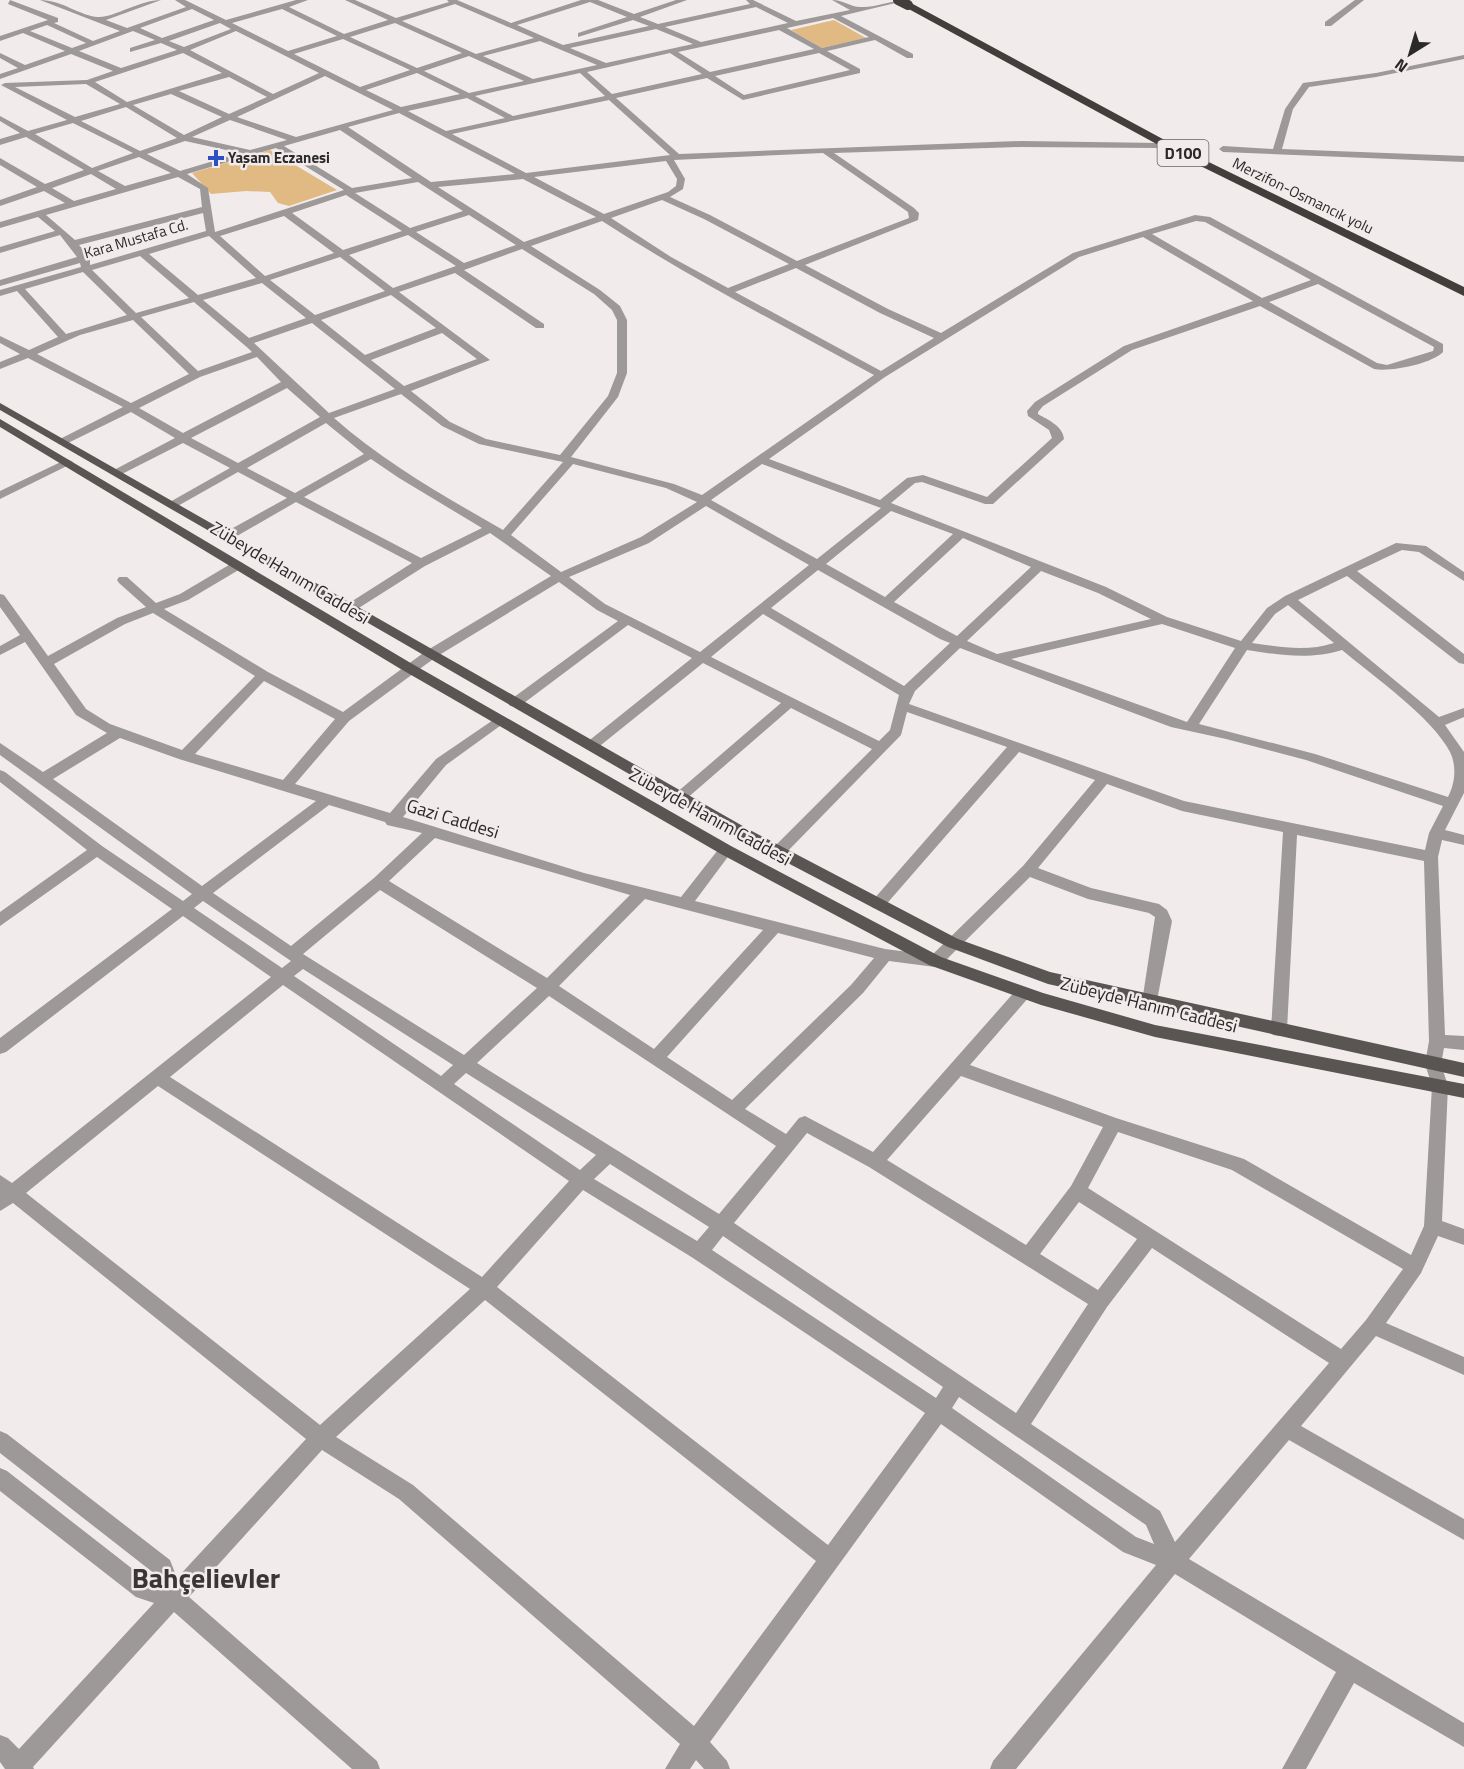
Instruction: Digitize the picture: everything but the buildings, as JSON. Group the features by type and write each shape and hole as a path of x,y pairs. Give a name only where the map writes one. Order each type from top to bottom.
{"highway":[{"name":"D100","path":"897,0 906,3"},
{"path":"920,0 1137,116"},
{"name":"Merzifon-Osmancık yolu","path":"906,3 1168,146 1464,292"},
{"name":"Merzifon-Osmancık yolu","path":"1178,138 1464,282"}],"main road":[{"path":"0,406 680,797 778,852 953,943 1048,978 1464,1070"},
{"name":"Zübeyde Hanım Caddesi","path":"1,424 413,670 726,850 935,961 1023,993 1155,1031 1464,1091"}],"street":[{"path":"44,0 162,40 273,97"},
{"path":"99,20 157,0"},
{"path":"179,0 400,110 604,218 668,259 726,292 881,375"},
{"path":"133,50 222,22 304,0"},
{"path":"349,0 534,82"},
{"path":"511,25 590,0 702,45"},
{"path":"555,43 683,0"},
{"path":"746,0 796,24"},
{"path":"836,0 857,10"},
{"path":"1328,24 1360,0"},
{"path":"0,5 15,1 55,20 0,39"},
{"path":"286,54 453,1 607,66"},
{"path":"466,6 477,3"},
{"path":"0,225 123,189 182,175 400,110 857,10 906,3"},
{"path":"564,47 756,5"},
{"path":"282,6 340,37 471,95 513,119"},
{"path":"0,76 73,52 192,7"},
{"path":"834,15 910,56"},
{"path":"48,23 94,44"},
{"path":"672,51 743,98 856,71 780,27"},
{"path":"3,86 88,82 184,50 236,29"},
{"path":"24,31 120,71"},
{"path":"359,90 416,71 541,38"},
{"path":"443,134 875,38"},
{"path":"0,55 25,68"},
{"path":"1276,151 1289,109 1306,85 1376,75 1464,57"},
{"path":"247,342 664,198 676,191 681,184 672,158 582,72"},
{"path":"0,203 184,138 325,73"},
{"path":"0,142 229,74"},
{"path":"88,82 184,138 253,153"},
{"path":"3,86 75,119 182,175"},
{"path":"171,91 229,117 295,140"},
{"path":"0,118 123,189"},
{"path":"342,126 428,185 605,297 616,308 622,320 622,365 617,389 566,460 504,536"},
{"path":"428,185 474,182 672,158 824,150 1021,144 1157,145"},
{"path":"278,146 409,232 540,326"},
{"path":"1223,148 1464,159"},
{"path":"726,292 913,220 911,210 824,150"},
{"path":"1,163 73,204"},
{"name":"Kara Mustafa Cd.","path":"0,293 213,234 204,188 182,175"},
{"path":"213,234 349,192 419,179"},
{"path":"664,198 707,217 941,337"},
{"path":"74,243 207,209"},
{"path":"172,506 328,417 485,360 285,212"},
{"path":"0,366 64,338 264,279 470,212"},
{"path":"40,214 74,243 85,258 86,270 196,375"},
{"path":"285,788 344,717 413,670 432,654 522,597 559,577 645,540 881,375 1076,255 1143,233 1195,218 1203,218 1439,346 1438,352 1432,356 1387,368 1374,366 1143,233"},
{"path":"0,250 60,232"},
{"path":"213,234 314,320 446,424 465,435 505,448 566,460 670,486 704,500 959,643 1153,716 1310,757 1453,804"},
{"path":"142,253 247,342 288,383 372,454 403,476 504,536 601,607 880,747"},
{"path":"0,283 85,258"},
{"path":"591,746 820,564 911,480 923,478 989,502 1058,439 1058,434 1053,428 1033,416 1032,411 1036,406 1128,348 1320,280"},
{"path":"19,288 64,338"},
{"path":"363,359 444,329"},
{"path":"0,339 131,407 238,468 421,563"},
{"path":"62,442 196,375 258,353"},
{"path":"116,473 288,383"},
{"path":"226,537 372,454"},
{"path":"761,460 961,533 1102,590 1163,620 1244,646 1310,653 1343,645"},
{"path":"0,496 67,462"},
{"path":"350,608 421,563 491,528"},
{"path":"887,602 961,533"},
{"path":"1190,727 1244,646 1271,611 1288,598 1396,548 1410,546 1427,552 1464,577"},
{"path":"46,663 121,621 184,597 238,565"},
{"path":"778,852 896,732 904,700 1038,566"},
{"path":"1347,570 1464,660"},
{"path":"123,580 155,609 263,675 344,717"},
{"name":"Gazi Caddesi","path":"0,598 81,712 119,732 184,756 392,821 642,893 885,955 935,961"},
{"path":"1001,1769 1173,1561 1373,1326 1415,1267 1433,1226 1440,1086 1434,1064 1437,1041 1431,857 1436,833 1453,804 1462,768 1456,752 1437,723 1288,598"},
{"path":"764,609 904,700 1016,746 1182,806 1290,830 1431,857"},
{"path":"515,703 627,620"},
{"path":"996,658 1163,620"},
{"path":"0,651 27,636"},
{"path":"184,756 263,675"},
{"path":"680,797 790,702"},
{"path":"1437,723 1464,712"},
{"path":"392,821 441,762 500,720"},
{"path":"42,779 119,732"},
{"path":"878,904 1016,746"},
{"path":"0,748 297,958 720,1224 955,1386 1153,1518 1173,1561"},
{"path":"0,775 97,850 282,977 581,1180 699,1252 939,1412 1130,1545 1173,1561 1464,1736"},
{"path":"935,961 1028,870 1104,778"},
{"path":"0,1047 326,800"},
{"path":"1279,1030 1290,830"},
{"path":"431,833 297,958 282,977 157,1077 4,1193 321,1438 406,1492 695,1742 719,1769"},
{"path":"1436,833 1464,840"},
{"path":"0,920 97,850"},
{"path":"684,904 726,850"},
{"path":"1028,870 1070,888 1154,908 1162,914 1164,921 1150,1002"},
{"path":"379,882 548,987 788,1144"},
{"path":"442,1085 548,987 642,893"},
{"path":"656,1058 776,926"},
{"path":"733,1110 857,989 885,955"},
{"path":"875,1162 1023,993"},
{"path":"1437,1041 1464,1043"},
{"path":"956,1067 1114,1124 1238,1164 1415,1267"},
{"path":"157,1077 484,1288 830,1559"},
{"path":"699,1252 805,1123 875,1162 1100,1301"},
{"path":"1027,1258 1077,1191 1114,1124"},
{"path":"0,1746 20,1768 321,1438 484,1288 581,1180 609,1153"},
{"path":"1077,1191 1343,1361"},
{"path":"1433,1226 1464,1237"},
{"path":"1018,1427 1100,1301 1149,1238"},
{"path":"1373,1326 1464,1366"},
{"path":"676,1769 939,1412 955,1386"},
{"path":"1286,1428 1464,1530"},
{"path":"0,1441 163,1567 174,1598"},
{"path":"0,1478 143,1590 174,1598 369,1769"},
{"path":"1293,1769 1350,1669"}],"shaded area":[{"path":"834,20 866,38 822,48 791,30"},
{"path":"270,150 337,190 289,206 278,203 270,192 246,191 211,194 192,173"}],"place":[{"name":"Yaşam Eczanesi","path":"216,158"}],"district":[{"name":"Bahçelievler","path":"206,1578"}]}
